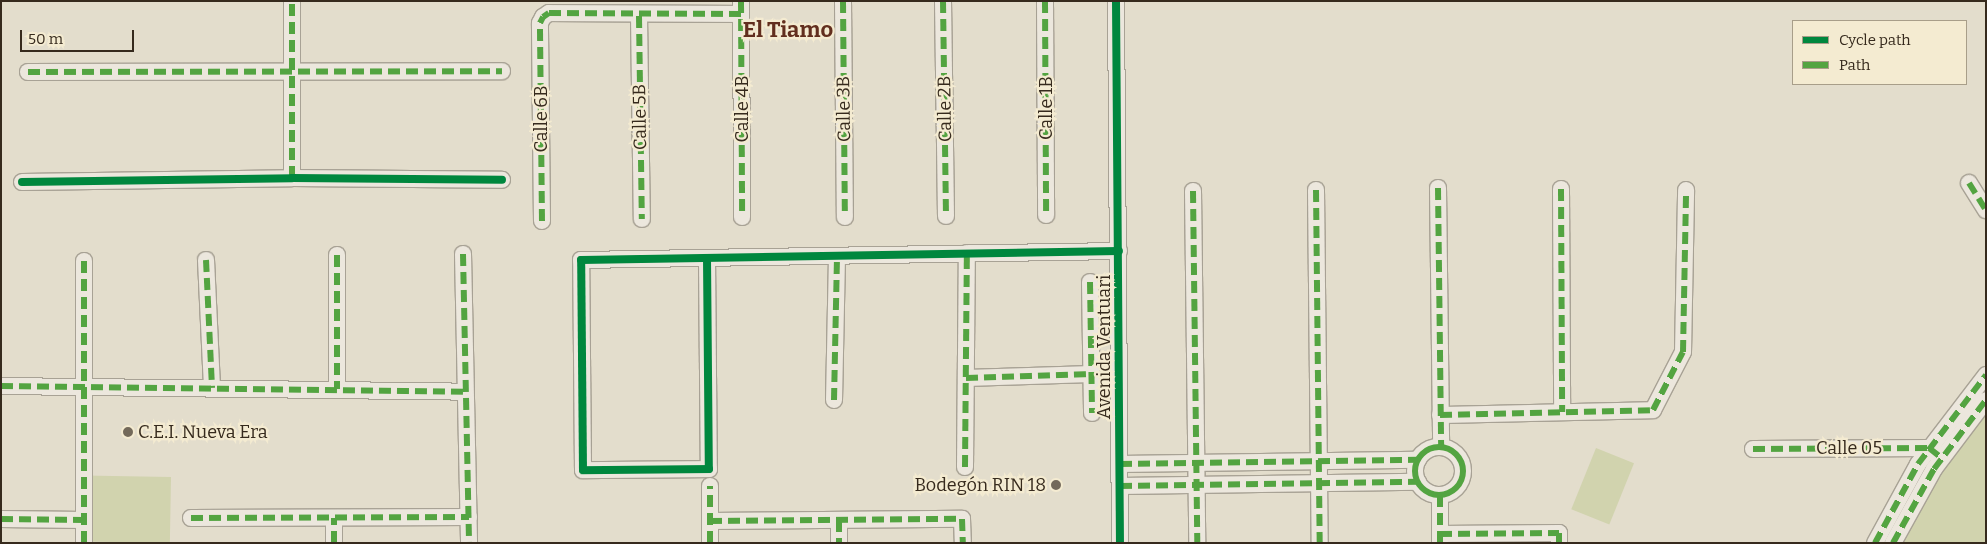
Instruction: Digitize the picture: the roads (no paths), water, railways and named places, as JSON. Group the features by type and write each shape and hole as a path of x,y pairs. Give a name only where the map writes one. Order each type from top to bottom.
{"street":[{"path":"292,1 292,178"},
{"name":"Calle 3B","path":"843,1 845,217"},
{"name":"Calle 2B","path":"944,1 946,216"},
{"name":"Calle 1B","path":"1045,1 1046,215"},
{"name":"Avenida Ventuari","path":"1116,1 1120,543"},
{"path":"639,16 741,8"},
{"name":"Calle 4B","path":"741,8 742,217"},
{"name":"Calle 6B","path":"542,221 540,23 543,17 549,13 639,16"},
{"name":"Calle 5B","path":"639,16 642,219"},
{"path":"28,72 292,69 502,71"},
{"path":"22,182 292,178 502,180"},
{"path":"1969,183 1986,210"},
{"path":"1438,188 1441,446"},
{"path":"1561,189 1562,412"},
{"path":"1316,190 1320,543"},
{"path":"1440,415 1653,410 1684,352 1686,190"},
{"path":"1193,191 1197,543"},
{"path":"707,258 708,469 583,470 581,260 1118,251"},
{"path":"463,254 469,543"},
{"path":"965,468 967,254"},
{"path":"337,255 337,390"},
{"path":"834,400 837,256"},
{"path":"206,260 212,388"},
{"path":"84,261 84,543"},
{"path":"1090,282 1092,412"},
{"path":"966,378 1092,374"},
{"path":"1893,543 1935,453 1986,375"},
{"path":"1,386 466,392"},
{"path":"1875,543 1904,487 1986,400"},
{"path":"1441,446 1449,449 1461,460 1463,475 1456,489 1440,495 1426,491 1418,482 1415,471 1418,460 1426,450 1441,446"},
{"name":"Calle 05","path":"1753,449 1935,453"},
{"path":"1120,464 1418,460"},
{"path":"1120,486 1319,485 1418,482"},
{"path":"710,486 710,543"},
{"path":"1440,495 1440,538 1559,533 1559,543"},
{"path":"191,518 469,517"},
{"path":"334,518 334,543"},
{"path":"1,519 84,520"},
{"path":"710,521 962,519 963,543"},
{"path":"839,520 840,543"}],"place":[{"name":"C.E.I. Nueva Era","path":"128,432"},
{"name":"Bodegón RIN 18","path":"1056,485"}],"district":[{"name":"El Tiamo","path":"788,30"}]}
